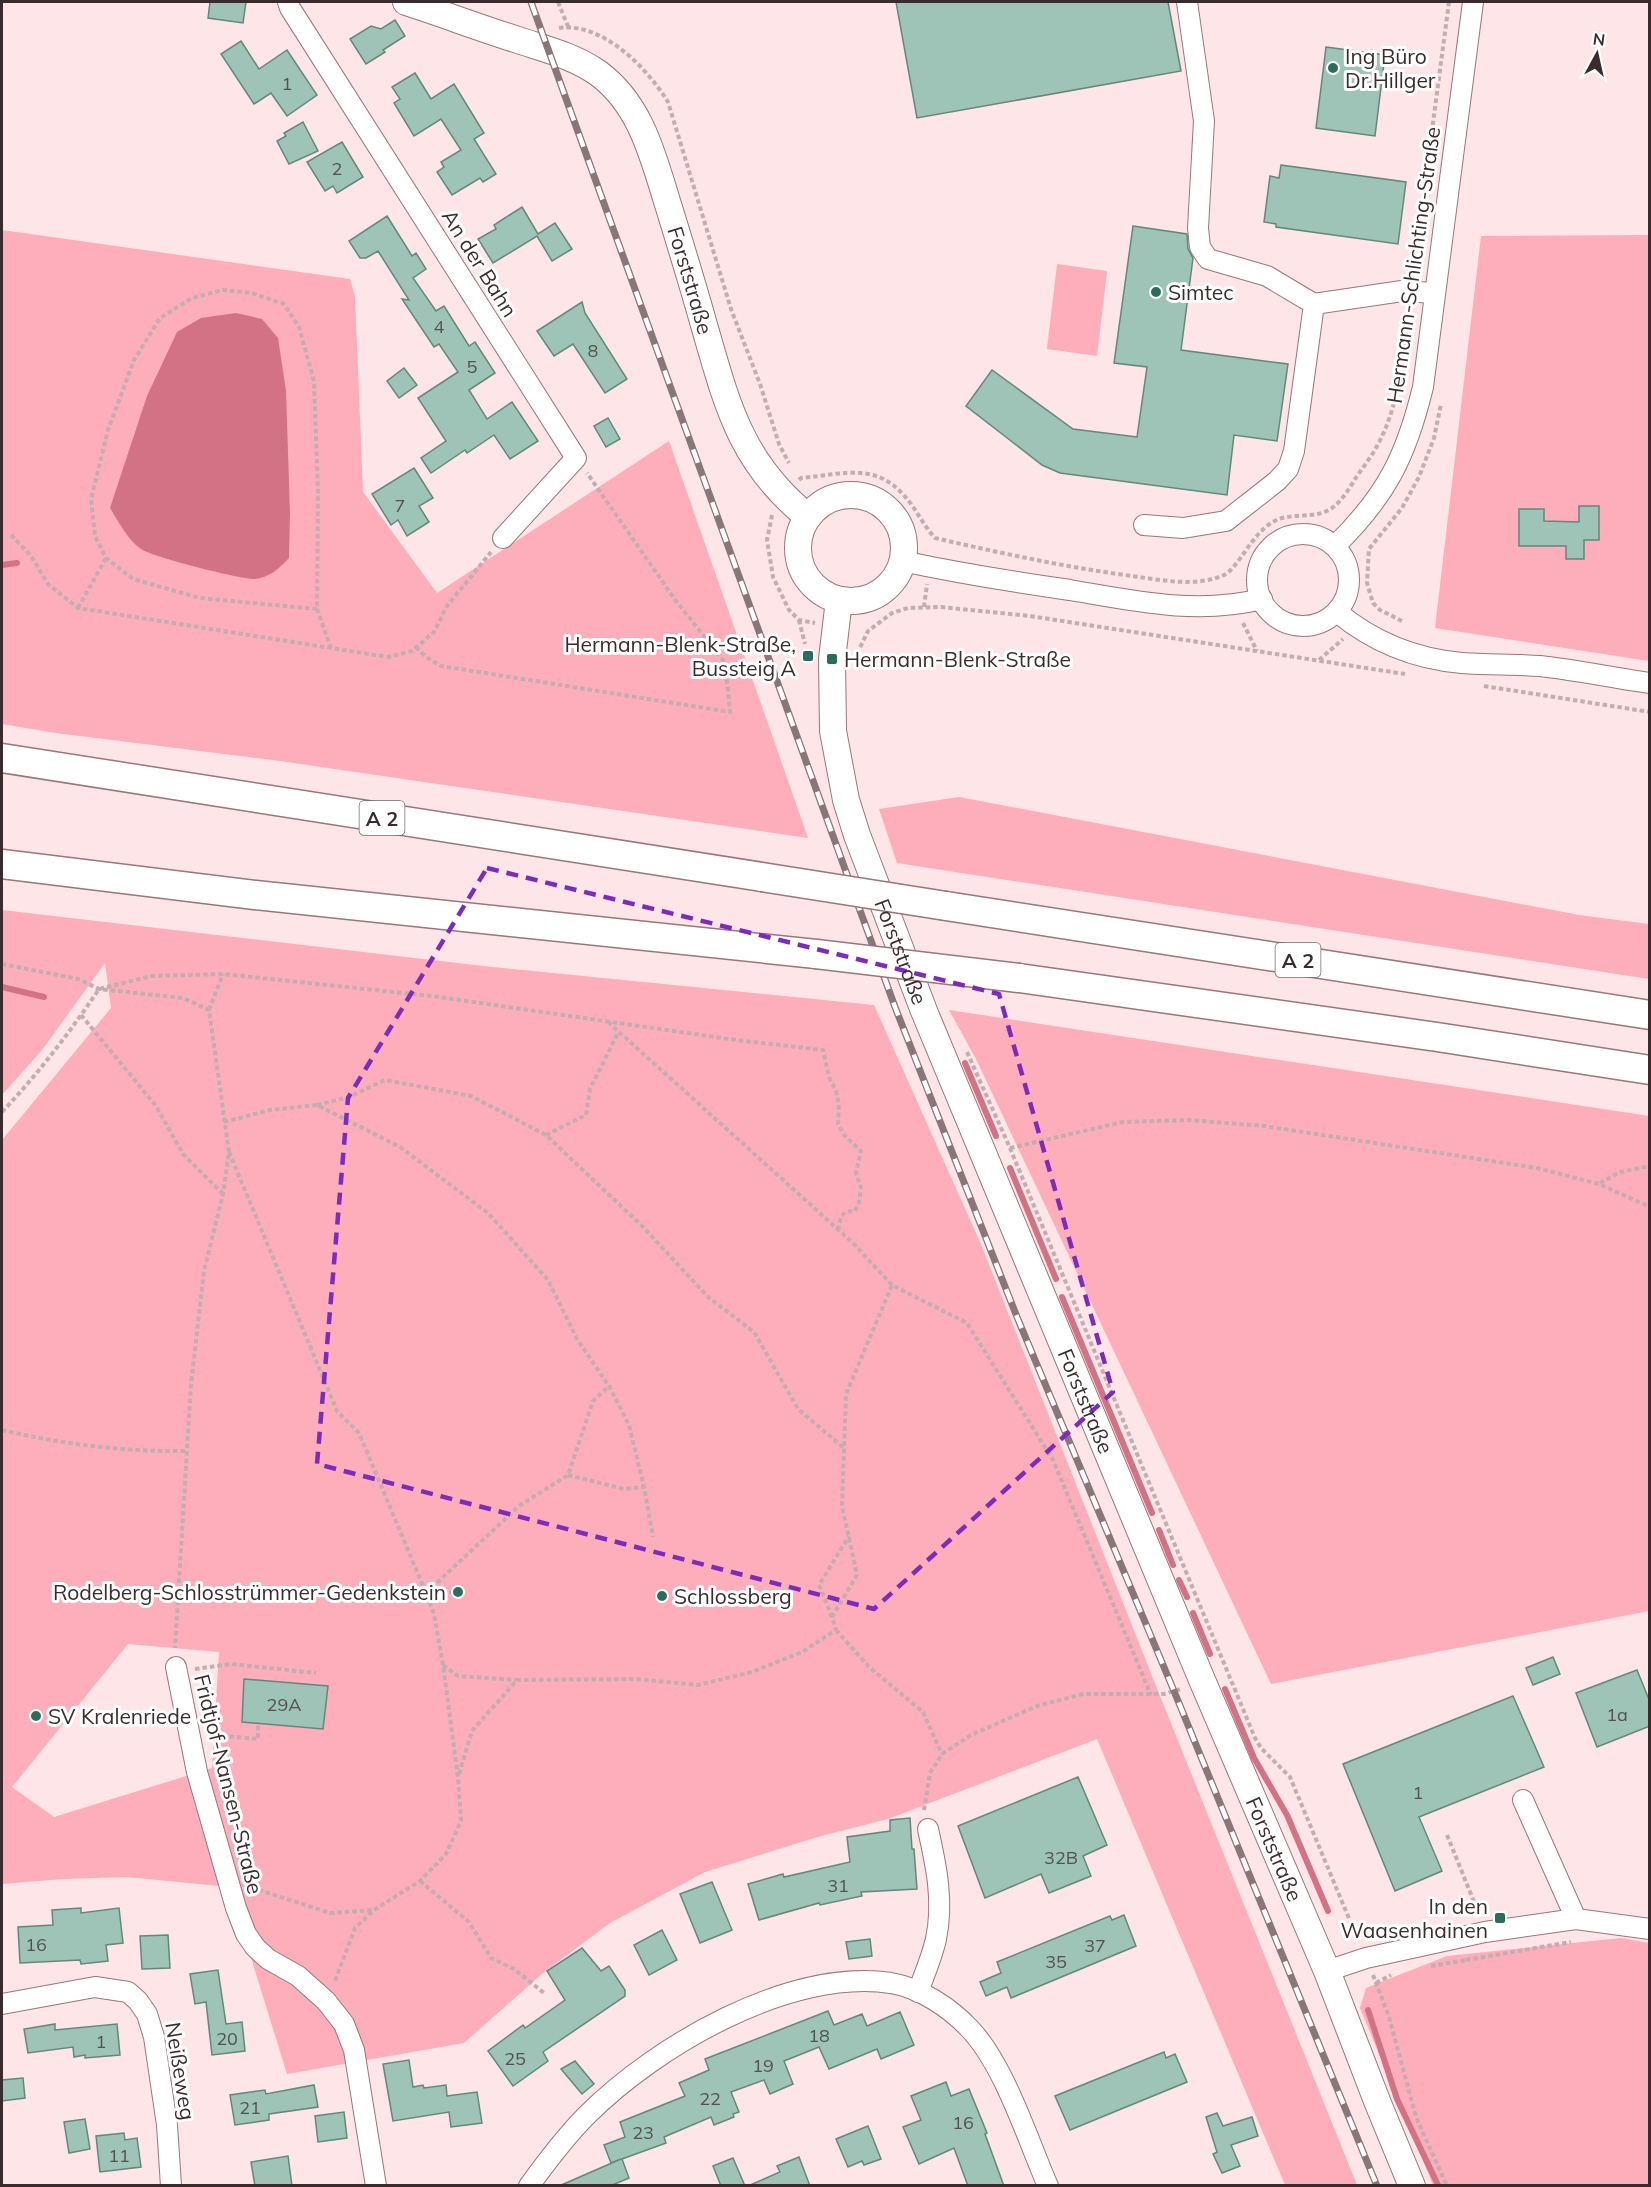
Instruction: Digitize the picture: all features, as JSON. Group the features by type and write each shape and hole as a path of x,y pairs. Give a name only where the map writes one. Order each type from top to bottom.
{"highway":[{"name":"A 2","path":"2,758 1650,1015"},
{"path":"2,864 255,895 816,954 1019,978 1437,1036 1650,1070"}],"main road":[{"name":"Forststraße","path":"406,2 581,63 605,79 625,99 636,116 654,159 737,429 763,473 785,498 808,517"},
{"path":"840,496 860,496 879,503 893,517 902,534 904,548 902,561 892,582 884,590 862,600 839,600 816,588 801,567 798,541 801,528 817,507 828,500 840,496"},
{"name":"Forststraße","path":"839,600 835,626 831,695 833,731 846,800 857,835 924,1011 1202,1680 1327,1971 1412,2186"}],"street":[{"name":"An der Bahn","path":"288,2 290,9 576,458"},
{"path":"1187,2 1204,121 1198,228 1200,247 1208,259 1267,276 1314,304 1411,291 1435,293"},
{"name":"Hermann-Schlichting-Straße","path":"1335,546 1371,508 1389,481 1404,451 1415,420 1423,387 1473,2"},
{"path":"1144,525 1183,528 1226,521 1277,481 1288,469 1294,451 1314,304"},
{"path":"503,538 576,458"},
{"path":"1304,534 1315,535 1335,546 1347,564 1350,584 1337,612 1318,624 1296,626 1275,617 1262,599 1257,577 1259,566 1272,546 1292,535 1304,534"},
{"path":"902,561 968,575 1158,604 1202,608 1235,606 1262,599"},
{"path":"1337,612 1356,628 1371,636 1420,656 1465,663 1543,666 1650,683"},
{"name":"Fridtjof-Nansen-Straße","path":"176,1669 197,1772 229,1887 246,1934 255,1947 268,1959 298,1976 326,2001 344,2024 354,2050 376,2186"},
{"path":"1523,1800 1576,1919"},
{"path":"918,1992 936,1940 940,1910 937,1871 928,1829"},
{"path":"1327,1971 1366,1958 1485,1932 1576,1919 1650,1929"},
{"path":"529,2186 581,2122 624,2082 668,2051 741,2012 796,1992 867,1981 893,1984 918,1992 934,2000 968,2027 997,2067 1048,2186"},
{"name":"Neißeweg","path":"2,2004 95,1987 128,1992 138,2001 147,2014 154,2037 167,2125 171,2186"}],"path":[{"path":"558,2 569,27"},
{"path":"805,644 799,620 789,610 773,577 767,540 772,515 801,478 861,471 894,483 935,538 1034,561 1178,582 1201,581 1224,575 1260,531 1279,519 1318,514 1332,509 1346,494 1378,445 1402,365 1449,2"},
{"path":"317,609 200,598 133,579 105,558 95,536 92,499 108,430 134,360 160,318 192,298 223,290 252,293 284,304 299,327 314,381 318,493 317,609 331,648"},
{"path":"417,647 426,657 441,666 730,712 723,660 676,601 609,501 576,458"},
{"path":"12,535 32,556 48,584 78,608 388,657 412,651 434,632 447,606 503,538"},
{"path":"1371,544 1366,567 1372,603 1380,610 1402,621"},
{"path":"78,608 105,558"},
{"path":"799,620 868,631 892,613 908,608 924,607 1030,616 1319,660"},
{"path":"1030,616 1031,607"},
{"path":"2,964 78,979 99,988 183,998 208,1010"},
{"path":"223,974 208,1010 229,1152 337,1411 359,1433 434,1614 458,1777 461,1821 446,1854 420,1881 374,1910 355,1928 326,2001"},
{"path":"2,1112 29,1084 81,1016 99,988 152,976 223,974 432,996 736,1040 823,1050 829,1077 836,1091 838,1124 844,1135 861,1151 856,1173 861,1188 859,1202 855,1211 845,1212 838,1229"},
{"path":"81,1016 156,1107 183,1154 222,1194"},
{"path":"607,1022 838,1229 892,1285 967,1323 1053,1460 1151,1695"},
{"path":"546,1135 586,1115 590,1089 618,1033"},
{"path":"224,1122 270,1110 317,1105 349,1097 385,1080 471,1096 546,1135 642,1226 708,1297 754,1332 798,1409 845,1449"},
{"path":"317,1105 400,1147 488,1213 548,1280 577,1339 609,1386 628,1425 644,1487 652,1537"},
{"path":"1447,2186 1416,2117 1389,2017 1290,1777 1261,1748 1255,1738 1010,1148 1123,1122 1189,1120 1264,1126 1537,1168 1599,1184 1650,1207"},
{"path":"229,1152 204,1271 191,1384 174,1638 176,1669 231,1664 316,1673"},
{"path":"1599,1184 1620,1172 1650,1166"},
{"path":"832,1617 857,1575 842,1506 846,1394 892,1285"},
{"path":"426,1593 519,1506 568,1475 593,1401 609,1386"},
{"path":"2,1430 40,1439 156,1451 187,1451"},
{"path":"568,1475 624,1489 644,1487"},
{"path":"849,1536 819,1585 836,1630 869,1667 923,1712 942,1754"},
{"path":"426,1593 456,1592"},
{"path":"443,1665 458,1676 517,1680 636,1679 698,1685 752,1672 792,1656 836,1630"},
{"path":"458,1777 472,1731 517,1680"},
{"path":"928,1829 924,1808 930,1773 942,1754 971,1735 1038,1706 1083,1694 1164,1694 1202,1680"},
{"path":"188,1722 216,1735 258,1739 258,1724"},
{"path":"1447,1835 1480,1915"},
{"path":"420,1881 469,1922 491,1958 514,1969 544,1993"},
{"path":"229,1887 259,1890 330,1913 374,1910"},
{"path":"1466,1960 1575,1941"}],"highlighted area":[{"path":"487,868 999,994 1113,1392 874,1609 317,1464 348,1098"}],"shaded area":[{"path":"2,230 350,279 355,297 363,492 437,593 669,441 808,838 273,760 56,733 2,724"},
{"path":"1649,235 1649,661 1435,628 1481,236"},
{"path":"1057,264 1107,271 1097,356 1047,349"},
{"path":"236,313 262,319 278,338 286,391 290,513 289,558 269,575 254,579 196,567 148,553 128,536 110,508 147,396 177,332 201,318"},
{"path":"959,797 1579,915 1649,924 1649,979 897,863 879,809"},
{"path":"2,910 492,967 874,1005 980,1242 1357,2185 1285,2185 1097,1739 888,1819 821,1836 705,1872 610,1923 543,1973 464,2043 287,2074 229,1887 127,1877 2,1884 2,1140 111,1008 105,963 42,1050 2,1095","holes":["128,1644 219,1652 212,1768 54,1817 12,1787"]},
{"path":"949,1010 1649,1116 1649,1611 1271,1684 976,1059"},
{"path":"1621,1938 1649,1943 1649,2185 1433,2185 1360,2008 1366,1988 1447,1956"}],"building":[{"path":"210,2 246,2 243,23 208,18"},
{"path":"896,2 1168,2 1181,71 917,118"},
{"path":"395,20 405,36 366,64 350,39 371,26 381,29"},
{"path":"241,41 259,69 287,50 317,95 287,116 271,93 254,104 221,54"},
{"path":"1326,47 1385,55 1375,136 1316,128"},
{"path":"415,73 431,99 454,84 484,133 474,139 496,174 483,182 480,178 452,195 437,172 444,167 441,162 461,150 441,119 414,136 394,103 400,99 392,87"},
{"path":"303,122 318,151 289,164 277,141 286,136 284,133"},
{"path":"342,142 363,177 337,193 333,186 325,191 307,162"},
{"path":"1281,165 1406,182 1398,244 1276,227 1276,224 1264,222 1270,176 1279,178"},
{"path":"522,207 538,234 555,223 572,249 552,261 537,236 493,263 478,239 496,229 494,225"},
{"path":"387,216 412,256 416,253 426,269 413,278 436,311 444,306 469,346 475,342 495,373 469,390 487,419 512,402 538,441 510,459 494,435 467,453 465,450 431,473 421,458 446,441 418,398 458,372 439,344 434,347 402,299 409,300 378,251 366,258 360,258 349,241"},
{"name":"Simtec","path":"1133,226 1187,234 1188,249 1193,258 1181,350 1288,364 1277,441 1234,435 1227,495 1060,473 1042,465 966,406 992,370 1073,429 1137,437 1147,367 1114,363"},
{"path":"582,302 585,313 627,379 605,393 573,344 554,356 537,331"},
{"path":"404,368 417,385 399,398 387,381"},
{"path":"608,418 620,439 606,447 594,426"},
{"path":"414,468 433,498 419,506 429,522 407,536 398,520 391,525 372,494"},
{"path":"1579,506 1599,506 1599,540 1584,540 1584,559 1566,559 1566,546 1519,546 1519,509 1544,509 1544,521 1579,522"},
{"path":"1553,1657 1560,1674 1533,1685 1526,1668"},
{"path":"1637,1670 1650,1702 1650,1726 1597,1747 1576,1693"},
{"path":"244,1679 328,1686 323,1729 242,1722"},
{"path":"1513,1696 1544,1767 1419,1817 1442,1871 1395,1891 1343,1764"},
{"path":"1078,1777 1107,1845 1083,1856 1091,1876 1049,1893 1041,1874 985,1898 958,1826"},
{"path":"910,1818 917,1889 861,1892 862,1896 820,1905 819,1903 759,1920 748,1884 783,1874 784,1877 850,1862 847,1837 890,1831 890,1820"},
{"path":"712,1882 732,1930 700,1943 680,1894"},
{"path":"81,1908 81,1913 119,1908 123,1943 106,1945 108,1961 81,1964 80,1960 20,1963 18,1927 53,1925 52,1910"},
{"path":"1124,1915 1136,1946 1011,1998 1007,1987 986,1996 980,1982 1001,1973 997,1962 1110,1916 1112,1920"},
{"path":"662,1930 677,1960 649,1975 634,1945"},
{"path":"168,1935 170,1968 142,1969 140,1936"},
{"path":"870,1939 872,1956 849,1959 846,1942"},
{"path":"582,1948 601,1971 609,1966 625,1990 625,1996 543,2052 548,2061 513,2086 488,2051 523,2025 525,2028 565,2000 547,1971"},
{"path":"218,1970 226,2024 242,2022 245,2051 212,2055 206,2002 195,2004 190,1974"},
{"path":"828,2011 834,2025 862,2014 867,2026 900,2012 914,2045 881,2059 877,2049 829,2069 819,2047 784,2061 793,2084 770,2094 764,2080 731,2092 739,2112 733,2114 734,2117 714,2125 711,2117 664,2137 666,2143 622,2159 629,2178 610,2186 559,2186 621,2159 611,2163 604,2145 625,2137 620,2122 685,2096 679,2083 709,2070 705,2059"},
{"path":"55,2024 55,2030 117,2024 120,2055 74,2057 73,2047 28,2053 24,2029"},
{"path":"1164,2052 1166,2058 1175,2054 1187,2082 1070,2130 1055,2096"},
{"path":"409,2060 413,2087 446,2085 447,2096 477,2092 482,2123 451,2127 449,2112 393,2121 383,2064"},
{"path":"575,2061 594,2084 582,2094 561,2069"},
{"path":"23,2078 25,2098 2,2101 2,2080"},
{"path":"946,2082 951,2096 969,2089 987,2133 985,2134 1004,2186 968,2186 954,2148 919,2164 903,2127 921,2120 911,2096"},
{"path":"314,2085 318,2107 269,2114 269,2120 235,2125 230,2095 265,2090 266,2094"},
{"path":"344,2112 347,2138 318,2142 315,2116"},
{"path":"1217,2113 1223,2126 1252,2117 1258,2136 1231,2145 1240,2166 1222,2173 1213,2154 1217,2152 1206,2117"},
{"path":"85,2119 90,2149 69,2153 64,2122"},
{"path":"868,2126 881,2159 864,2165 862,2161 848,2167 836,2139"},
{"path":"124,2133 125,2140 137,2138 141,2167 100,2172 96,2136"},
{"path":"288,2156 292,2186 255,2186 251,2162"},
{"path":"799,2157 810,2186 748,2186 780,2172 777,2166"},
{"path":"733,2158 745,2186 721,2186 713,2166"}],"waterway":[{"path":"2,565 17,563"},
{"path":"2,987 44,997"},
{"path":"965,1063 996,1136"},
{"path":"1010,1168 1056,1279"},
{"path":"1062,1297 1152,1513"},
{"path":"1159,1530 1173,1565"},
{"path":"1179,1580 1187,1597"},
{"path":"1193,1613 1210,1654"},
{"path":"1225,1689 1254,1758 1287,1815 1328,1911"},
{"path":"1368,2010 1397,2099 1438,2185"}],"railway":[{"path":"531,2 895,1007 1017,1317 1174,1691 1377,2186"}],"place":[{"name":"Ing Büro Dr.Hillger","path":"1333,68"},
{"name":"Simtec","path":"1156,292"},
{"name":"Hermann-Blenk-Straße, Bussteig A","path":"808,656"},
{"name":"Hermann-Blenk-Straße","path":"832,659"},
{"name":"Rodelberg-Schlosstrümmer-Gedenkstein","path":"458,1592"},
{"name":"Schlossberg","path":"662,1596"},
{"name":"SV Kralenriede","path":"36,1716"},
{"name":"In den Waasenhainen","path":"1500,1918"}]}
